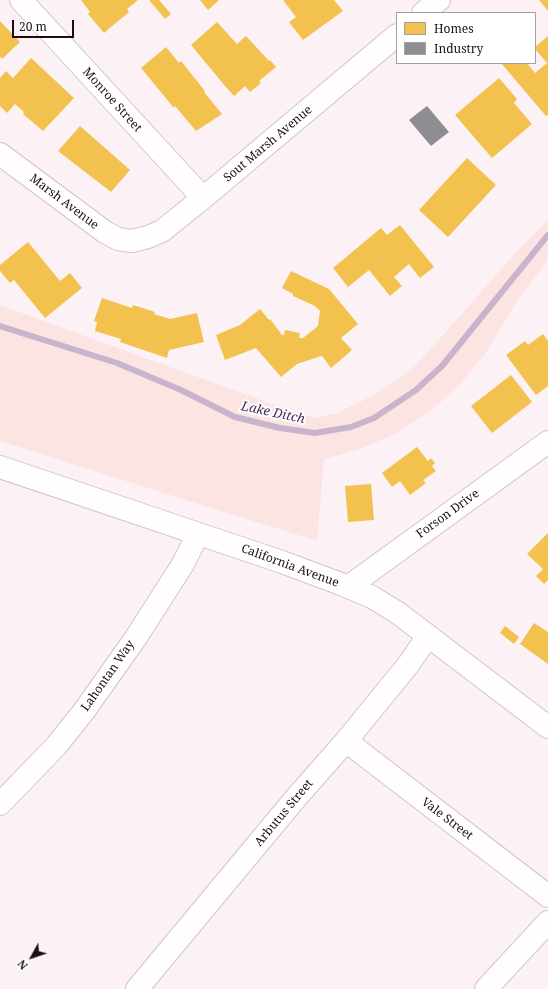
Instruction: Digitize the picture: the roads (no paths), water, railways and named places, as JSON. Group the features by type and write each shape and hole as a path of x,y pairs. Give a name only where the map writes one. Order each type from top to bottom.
{"street":[{"name":"Monroe Street","path":"21,0 203,198"},
{"path":"424,12 439,0"},
{"name":"Sout Marsh Avenue","path":"132,241 148,237 162,231 396,36"},
{"name":"Marsh Avenue","path":"0,154 105,232 118,239 132,241"},
{"name":"Forson Drive","path":"348,587 548,442"},
{"name":"California Avenue","path":"0,467 282,562 372,597 398,613 548,727"},
{"name":"Lahontan Way","path":"0,804 57,745 88,705 135,639 183,564 198,534"},
{"name":"Arbutus Street","path":"137,989 295,799 346,741 408,665 428,636"},
{"name":"Vale Street","path":"346,741 548,896"},
{"path":"486,989 548,922"}],"waterway":[{"name":"Lake Ditch","path":"0,326 117,363 181,390 235,417 280,428 315,433 351,427 374,418 416,390 442,366 548,235"}]}
